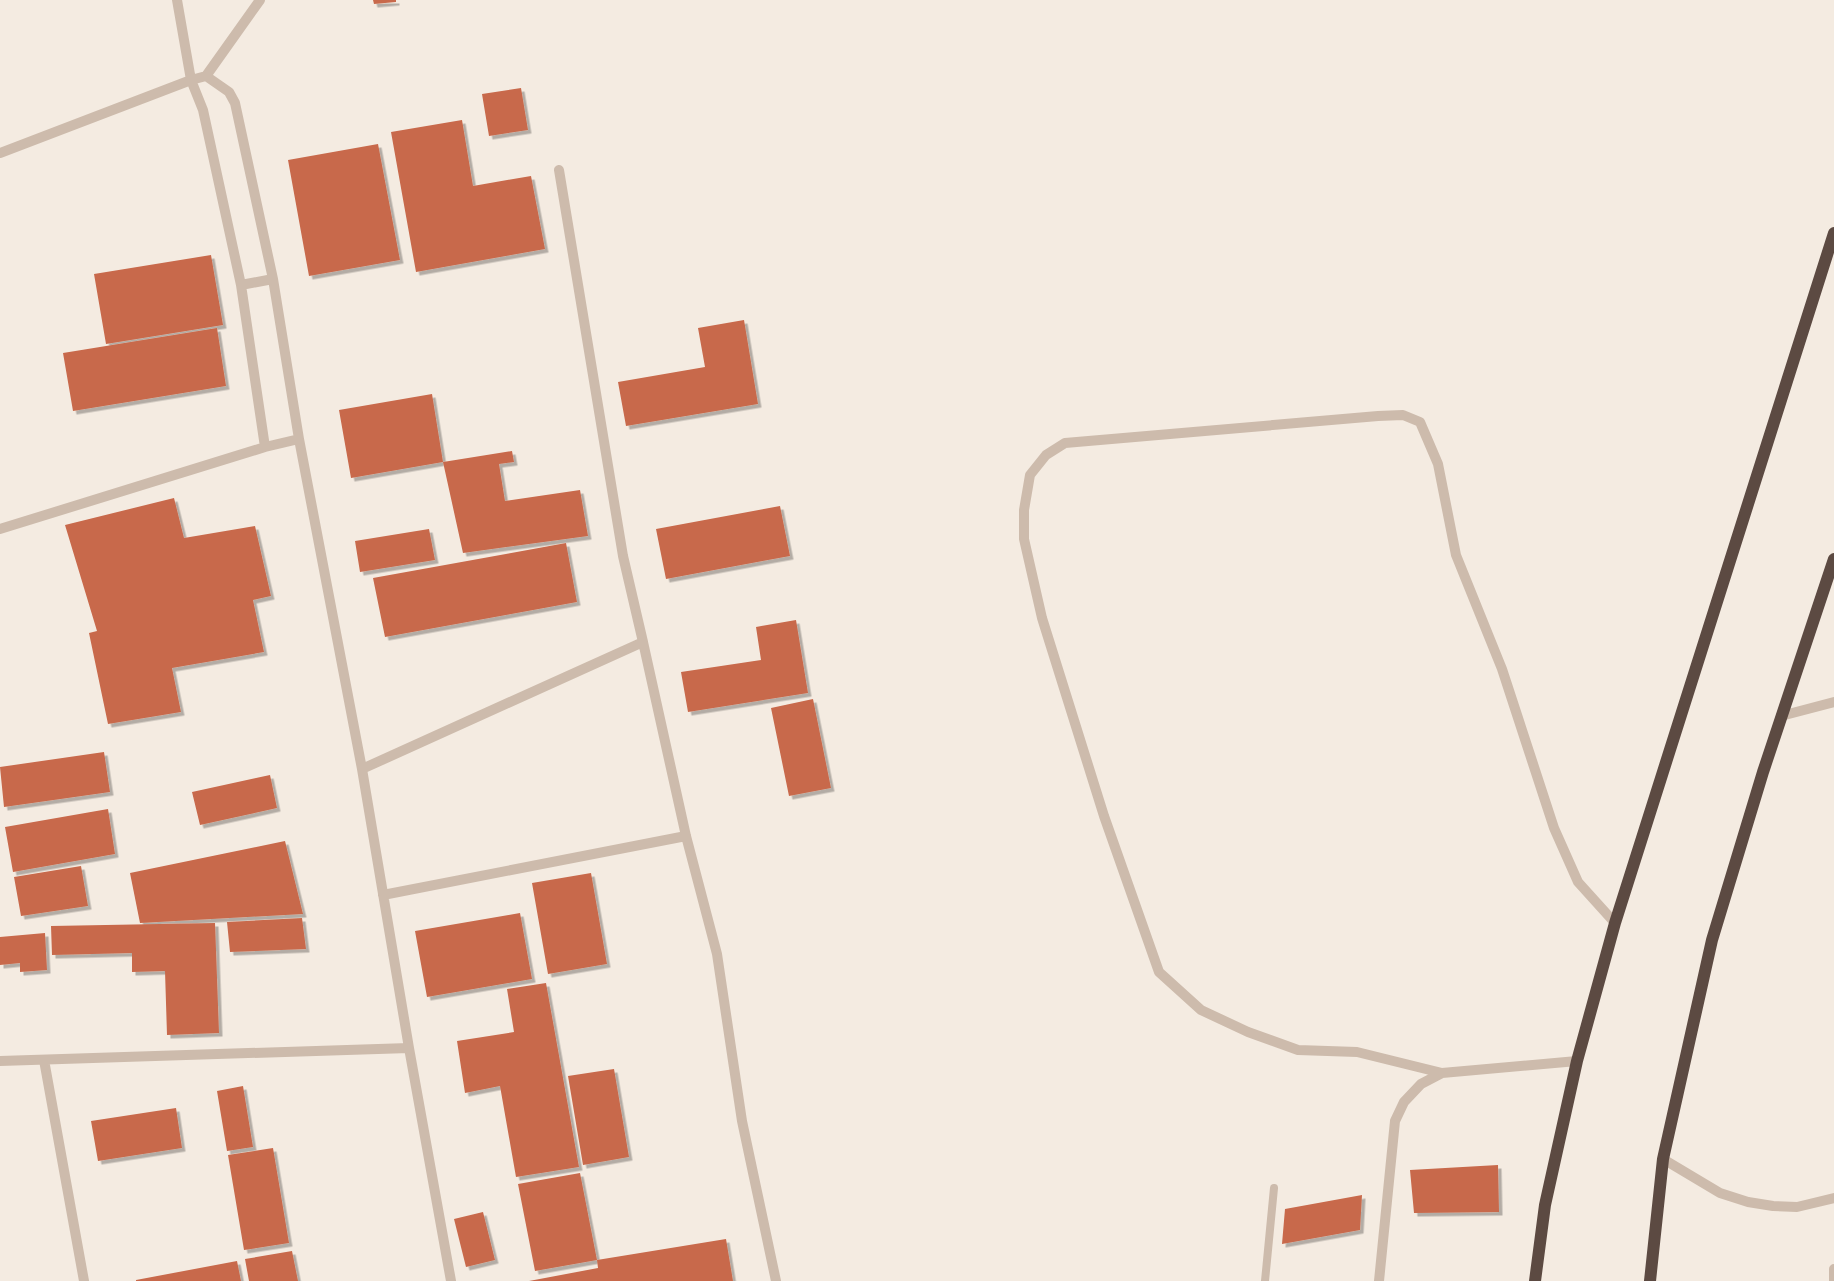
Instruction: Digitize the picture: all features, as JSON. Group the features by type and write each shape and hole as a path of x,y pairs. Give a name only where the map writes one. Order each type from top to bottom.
{"highway":[{"path":"1535,1281 1545,1205 1577,1061 1615,923 1834,233"},
{"path":"1650,1281 1663,1159 1712,940 1781,716 1834,559"}],"street":[{"path":"177,0 191,80 203,110 242,285 265,448"},
{"path":"0,153 191,80 206,76 260,0"},
{"path":"206,76 229,92 235,103 273,279 299,439 362,769 409,1048 451,1281"},
{"path":"559,170 622,556 643,642 686,836 717,954 742,1121 776,1281"},
{"path":"242,285 273,279"},
{"path":"1577,1061 1442,1073 1356,1052 1298,1050 1248,1032 1201,1010 1159,972 1099,801 1042,618 1024,539 1024,510 1030,475 1046,455 1065,443 1378,416 1403,415 1420,422 1438,464 1456,555 1502,669 1554,828 1578,882 1615,923"},
{"path":"0,529 299,439"},
{"path":"362,769 643,642"},
{"path":"1781,716 1834,702"},
{"path":"383,895 686,836"},
{"path":"0,1061 409,1048"},
{"path":"44,1060 84,1281"},
{"path":"1379,1281 1395,1121 1404,1102 1421,1084 1442,1073"},
{"path":"1663,1159 1720,1193 1748,1202 1773,1206 1797,1206 1834,1198"},
{"path":"1834,1269 1834,1280"}],"lane":[{"path":"1265,1281 1274,1188"}],"building":[{"path":"373,0 396,0 396,2 374,4"},
{"path":"521,88 528,130 489,136 482,94"},
{"path":"462,120 473,186 531,176 545,249 416,272 391,132"},
{"path":"378,144 400,260 309,276 288,160"},
{"path":"211,255 223,325 106,344 94,274"},
{"path":"744,320 758,404 626,426 618,382 705,367 698,328"},
{"path":"217,328 226,386 73,411 63,353"},
{"path":"432,394 443,462 351,478 339,410"},
{"path":"512,451 514,462 499,464 505,501 580,490 588,536 463,553 443,462"},
{"path":"174,498 184,538 255,526 271,596 253,600 264,652 172,668 181,712 108,724 89,633 97,631 65,525"},
{"path":"780,506 790,556 666,579 656,529"},
{"path":"429,529 435,560 360,572 355,541"},
{"path":"566,543 577,602 385,637 373,578"},
{"path":"796,620 808,693 688,712 681,672 761,660 756,627"},
{"path":"813,699 831,788 789,796 771,708"},
{"path":"104,752 110,792 4,807 0,767"},
{"path":"270,775 277,808 200,825 192,792"},
{"path":"108,809 115,854 13,872 5,827"},
{"path":"285,841 303,914 140,923 130,873"},
{"path":"81,866 88,906 21,916 14,877"},
{"path":"591,873 607,964 548,974 532,883"},
{"path":"520,913 532,979 427,997 415,931"},
{"path":"302,918 306,949 230,952 227,922"},
{"path":"215,923 219,1033 167,1035 165,971 132,972 132,953 52,955 51,926"},
{"path":"45,933 47,970 20,972 20,963 0,965 0,937"},
{"path":"546,983 579,1167 516,1177 500,1086 465,1093 457,1041 514,1032 507,989"},
{"path":"614,1069 629,1157 583,1165 568,1076"},
{"path":"243,1086 253,1147 227,1151 217,1091"},
{"path":"176,1108 182,1148 98,1161 91,1121"},
{"path":"273,1148 289,1243 244,1250 228,1155"},
{"path":"1498,1165 1499,1212 1414,1213 1410,1170"},
{"path":"580,1173 597,1260 535,1271 518,1184"},
{"path":"1362,1195 1360,1230 1282,1244 1285,1209"},
{"path":"483,1212 495,1260 466,1267 454,1219"},
{"path":"726,1239 733,1281 529,1281 598,1268 597,1260"},
{"path":"292,1251 298,1281 249,1281 245,1259"},
{"path":"237,1261 241,1281 136,1281 136,1280"}]}
